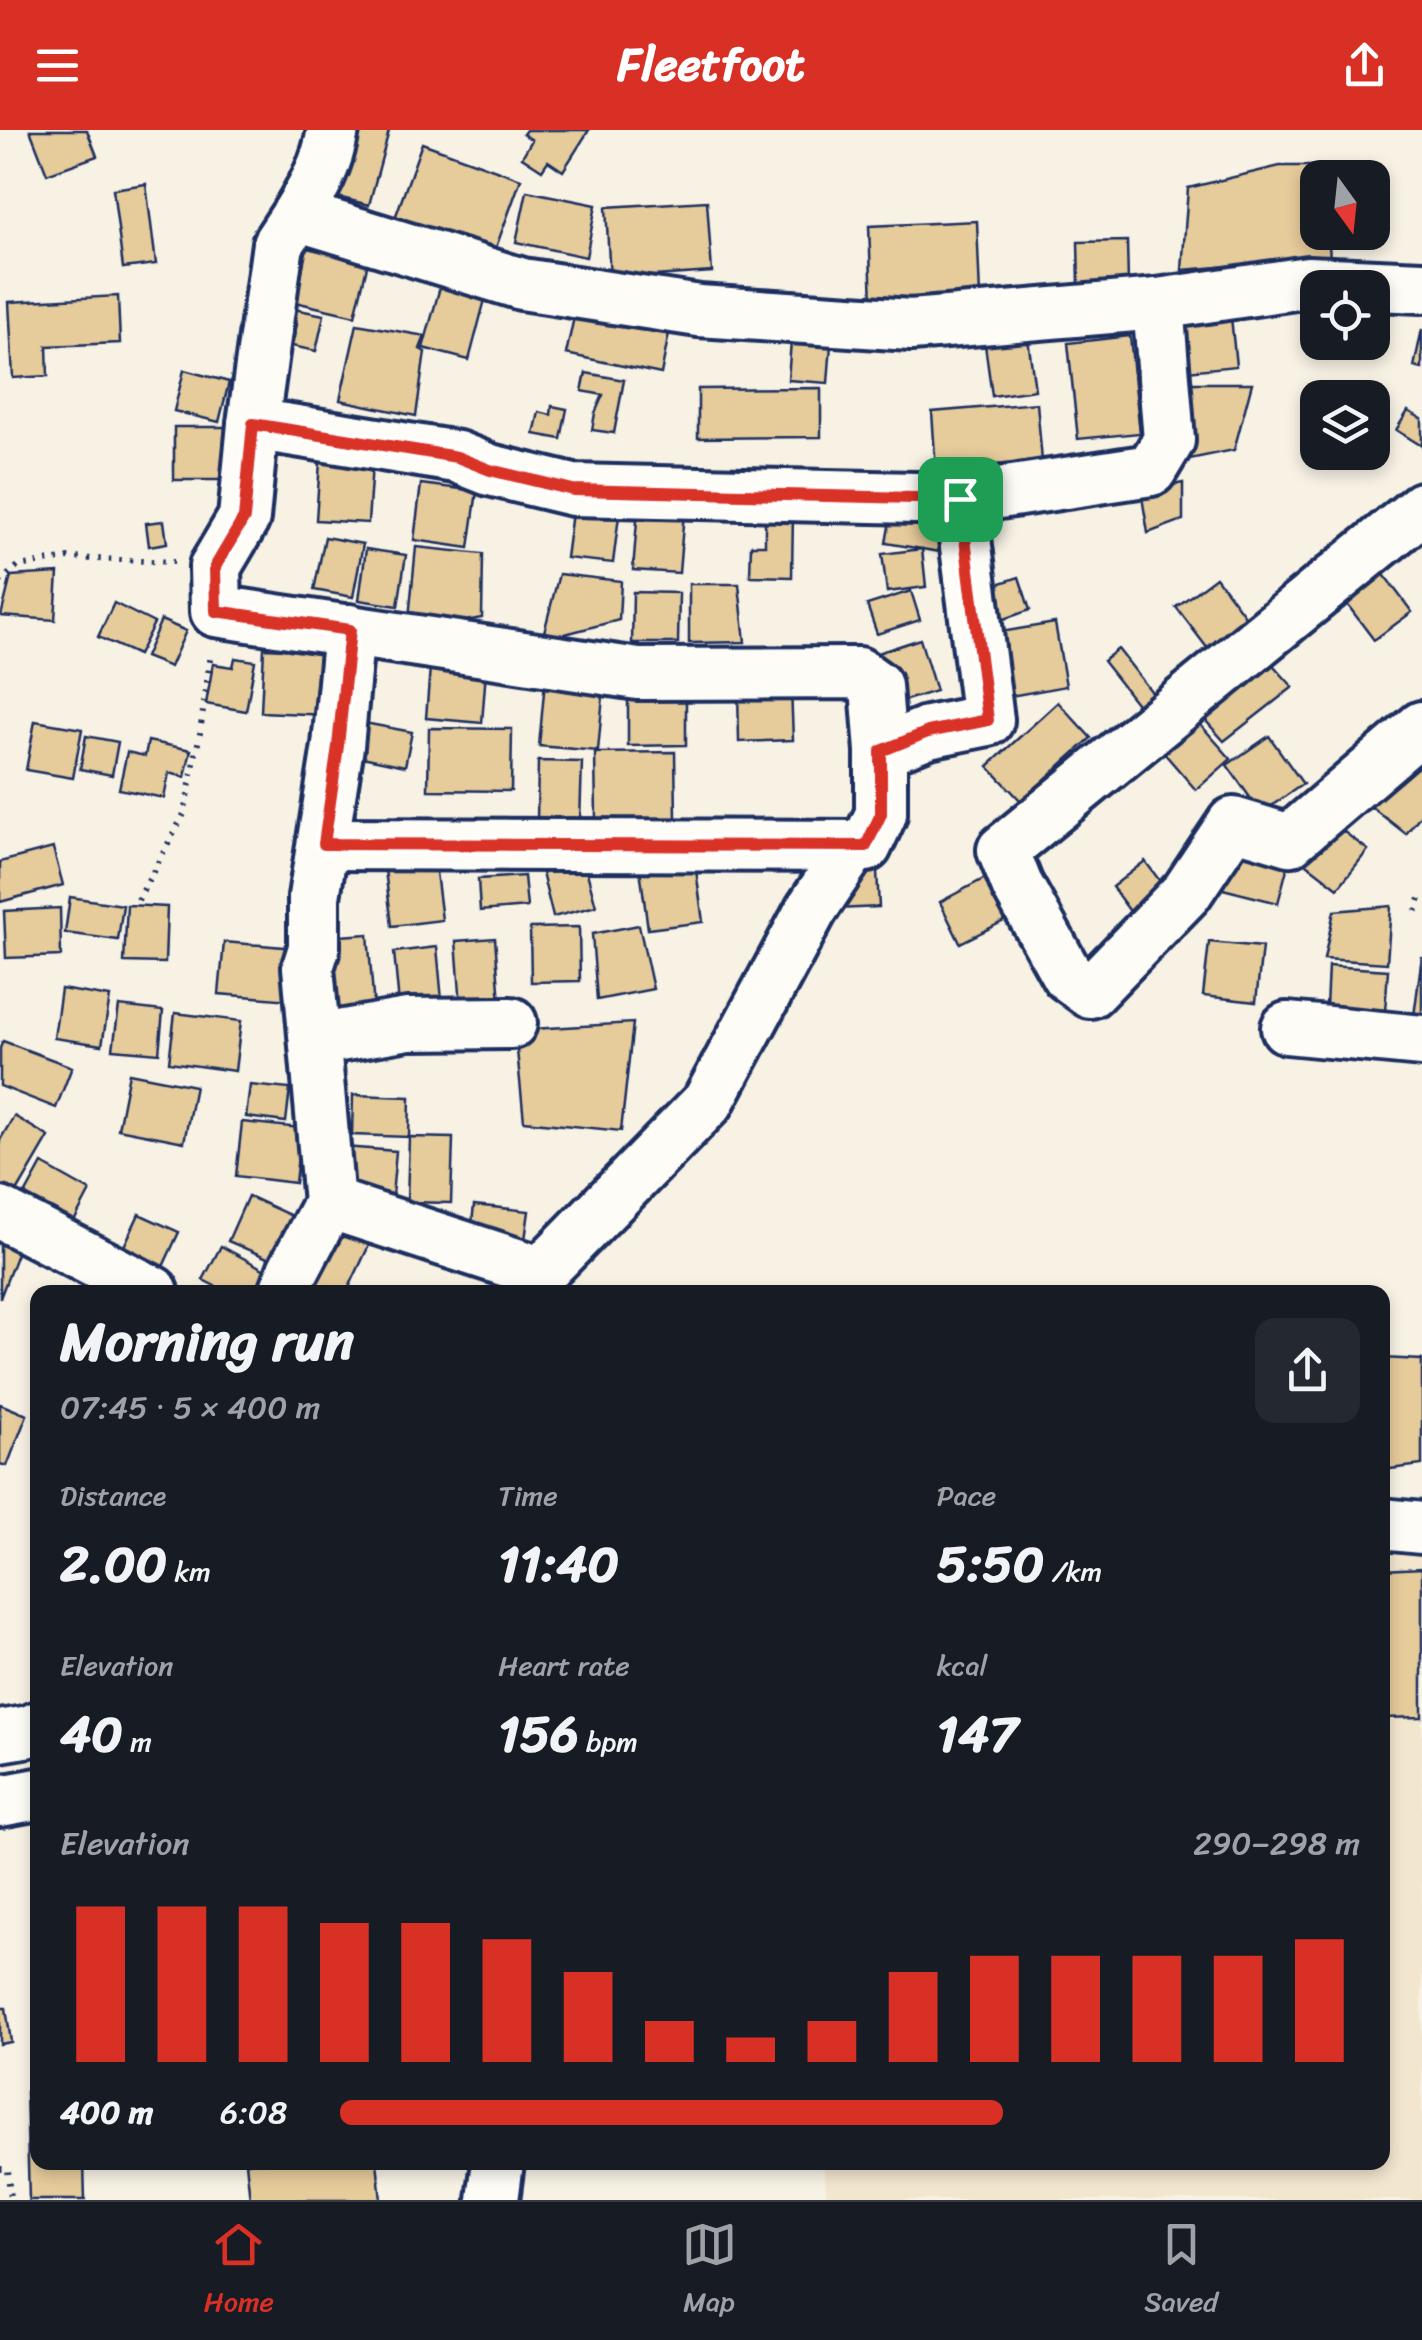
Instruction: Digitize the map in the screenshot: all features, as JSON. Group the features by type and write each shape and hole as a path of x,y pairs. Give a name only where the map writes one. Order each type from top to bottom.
{"street":[{"path":"324,844 853,847 866,846 881,814 876,686 858,673 638,674 350,630 216,589 244,518 278,244 321,176 333,130"},
{"path":"297,215 522,284 699,311 912,326 1158,304 1308,282 1422,287"},
{"path":"253,424 457,457 490,470 573,490 960,499 1151,470 1169,440 1158,304"},
{"path":"881,751 928,732 988,720 960,499"},
{"path":"1422,508 1003,850 1017,885 1067,974 1090,992 1187,892 1233,824 1290,840 1422,727"},
{"path":"287,1285 329,1203 308,966 314,948 314,897 338,746 350,630"},
{"path":"329,1203 541,1272 708,1102 810,910 853,847"},
{"path":"316,1040 408,1024 511,1023"},
{"path":"1287,1028 1422,1041"},
{"path":"0,1212 135,1285"},
{"path":"1390,1525 1422,1528"},
{"path":"0,1736 30,1732"},
{"path":"0,1801 30,1795"},
{"path":"493,2200 497,2170"}],"path":[{"path":"0,582 18,566 69,558 152,560 216,589 200,733 184,814 138,900"},
{"path":"1416,912 1422,892"},
{"path":"0,2169 8,2169 10,2200"}],"shaded area":[{"path":"1422,1549 1422,2200 827,2200 824,2170 1390,2170 1390,1550"}],"building":[{"path":"30,130 87,130 97,156 47,174"},
{"path":"339,130 389,131 369,205 322,193"},
{"path":"526,130 589,130 563,171 548,161 542,170 522,157 532,140 523,134"},
{"path":"422,143 521,179 494,253 395,218"},
{"path":"1280,166 1300,166 1300,250 1329,250 1330,258 1182,270 1188,188"},
{"path":"146,184 156,264 123,268 113,189"},
{"path":"527,191 596,205 586,257 516,242"},
{"path":"707,201 712,272 610,279 606,207"},
{"path":"977,221 980,297 872,303 869,226"},
{"path":"1127,241 1128,283 1079,285 1078,242"},
{"path":"307,248 368,262 355,316 295,302"},
{"path":"442,280 487,292 469,360 423,348"},
{"path":"118,296 120,343 47,346 48,376 13,378 9,302"},
{"path":"577,303 671,323 661,374 566,354"},
{"path":"1230,307 1236,366 1178,372 1172,313"},
{"path":"289,308 324,315 316,351 292,346 297,324 286,321"},
{"path":"357,324 425,336 420,349 425,352 416,416 340,400"},
{"path":"1026,324 1035,390 992,396 983,330"},
{"path":"1422,329 1422,369 1414,367"},
{"path":"1130,336 1140,433 1078,439 1068,343"},
{"path":"791,341 831,344 828,383 788,380"},
{"path":"184,370 229,382 219,422 174,411"},
{"path":"586,373 624,380 614,433 592,430 603,395 582,391"},
{"path":"1185,383 1252,383 1234,450 1185,460"},
{"path":"821,388 821,437 698,438 698,389"},
{"path":"1037,403 1042,461 936,470 932,412"},
{"path":"552,406 567,409 561,439 534,434 539,412 551,415"},
{"path":"1408,411 1422,419 1422,446 1396,430"},
{"path":"174,427 229,427 229,480 174,480"},
{"path":"320,461 372,464 368,523 316,520"},
{"path":"1183,483 1183,520 1148,533 1141,491"},
{"path":"421,484 477,491 469,548 414,540"},
{"path":"639,496 685,500 679,573 633,570"},
{"path":"621,500 613,563 566,558 573,505"},
{"path":"765,511 793,512 792,577 750,576 751,545 765,545"},
{"path":"164,521 167,543 149,546 146,523"},
{"path":"890,521 943,530 940,552 886,543"},
{"path":"325,537 363,544 353,597 314,590"},
{"path":"416,547 483,554 482,618 449,624 409,618"},
{"path":"366,549 406,555 398,606 359,600"},
{"path":"922,549 926,587 887,592 882,554"},
{"path":"1376,564 1412,612 1374,640 1338,592"},
{"path":"58,573 55,620 1,616 11,576"},
{"path":"559,574 621,581 619,620 542,640"},
{"path":"1019,577 1030,610 990,624 979,590"},
{"path":"1216,577 1248,620 1208,649 1176,607"},
{"path":"689,584 739,584 745,642 689,643"},
{"path":"911,591 920,620 877,634 867,605"},
{"path":"633,592 679,593 678,643 632,643"},
{"path":"114,603 154,623 138,655 98,637"},
{"path":"161,620 186,631 170,667 145,657"},
{"path":"1055,623 1066,686 1000,698 989,634"},
{"path":"920,639 936,691 890,705 874,654"},
{"path":"1255,645 1293,687 1224,741 1206,721 1226,681"},
{"path":"264,648 331,651 328,715 261,712"},
{"path":"1118,649 1155,696 1140,708 1103,661"},
{"path":"235,658 255,661 246,711 206,704 213,664 233,667"},
{"path":"430,667 486,671 482,723 426,718"},
{"path":"545,681 604,685 598,751 539,746"},
{"path":"791,687 793,740 739,742 738,689"},
{"path":"686,689 686,745 628,746 628,690"},
{"path":"1058,702 1091,738 1021,801 988,766"},
{"path":"1192,715 1231,759 1196,790 1157,745"},
{"path":"35,721 82,729 73,778 26,770"},
{"path":"354,721 412,732 405,766 348,754"},
{"path":"429,728 512,729 511,791 428,790"},
{"path":"86,736 118,742 112,775 80,769"},
{"path":"1269,736 1303,784 1261,813 1227,765"},
{"path":"148,741 191,750 185,777 169,773 164,798 119,789 127,752 145,756"},
{"path":"1422,741 1422,813 1406,834 1365,802"},
{"path":"675,752 676,819 596,819 595,753"},
{"path":"538,761 582,762 580,822 537,821"},
{"path":"1323,816 1368,850 1338,888 1294,854"},
{"path":"1225,845 1289,861 1278,903 1215,887"},
{"path":"53,848 63,885 0,902 0,862"},
{"path":"582,854 596,906 553,917 540,865"},
{"path":"694,855 703,922 648,929 639,862"},
{"path":"1145,861 1174,900 1140,925 1112,887"},
{"path":"435,864 442,920 392,926 385,870"},
{"path":"877,871 879,907 837,909 836,872"},
{"path":"993,874 1014,916 960,943 940,902"},
{"path":"524,876 527,907 480,911 478,879"},
{"path":"70,897 123,905 118,940 65,933"},
{"path":"127,905 167,907 165,963 124,962"},
{"path":"1391,906 1387,963 1324,959 1334,911"},
{"path":"60,908 61,956 6,958 4,911"},
{"path":"639,925 653,989 597,1000 592,934"},
{"path":"579,927 580,981 531,982 530,928"},
{"path":"368,934 375,1021 333,1024 326,937"},
{"path":"495,938 501,1015 462,1019 456,941"},
{"path":"224,942 295,948 290,1000 219,994"},
{"path":"1209,942 1262,947 1256,1002 1203,996"},
{"path":"437,947 443,1011 400,1015 394,952"},
{"path":"1422,956 1422,1033 1412,1031"},
{"path":"1328,966 1388,970 1385,1011 1326,1007"},
{"path":"61,989 110,997 102,1045 54,1038"},
{"path":"119,1006 163,1011 159,1053 113,1049"},
{"path":"175,1013 241,1021 235,1071 169,1062"},
{"path":"633,1023 621,1131 524,1121 515,1030"},
{"path":"3,1041 72,1067 56,1108 0,1086"},
{"path":"129,1073 195,1086 184,1142 118,1129"},
{"path":"250,1085 290,1089 286,1122 246,1117"},
{"path":"353,1095 410,1097 409,1137 352,1135"},
{"path":"14,1116 49,1137 11,1202 0,1196 0,1140"},
{"path":"242,1122 301,1128 295,1183 236,1176"},
{"path":"409,1137 453,1138 451,1203 407,1202"},
{"path":"343,1147 396,1151 392,1196 340,1193"},
{"path":"42,1164 90,1191 69,1231 20,1204"},
{"path":"248,1196 292,1216 272,1260 228,1241"},
{"path":"474,1205 529,1211 524,1247 470,1241"},
{"path":"139,1214 179,1232 160,1273 120,1255"},
{"path":"333,1220 372,1239 350,1285 316,1285 305,1280"},
{"path":"0,1235 21,1243 0,1298"},
{"path":"221,1246 267,1271 259,1285 213,1285 203,1280"},
{"path":"1390,1358 1422,1360 1422,1465 1390,1469"},
{"path":"0,1404 27,1415 7,1466 0,1464"},
{"path":"1422,1568 1422,1717 1390,1718 1390,1570"},
{"path":"0,2008 6,2008 11,2042 0,2044"},
{"path":"26,2092 30,2092 30,2170 84,2170 85,2200 29,2200"},
{"path":"247,2170 378,2170 381,2200 250,2200"}],"route":[{"path":"253,424 457,457 490,470 573,490 960,499 988,720 928,732 881,751 881,814 866,846 324,844 350,630 216,611 215,567 244,518 253,424"}]}
